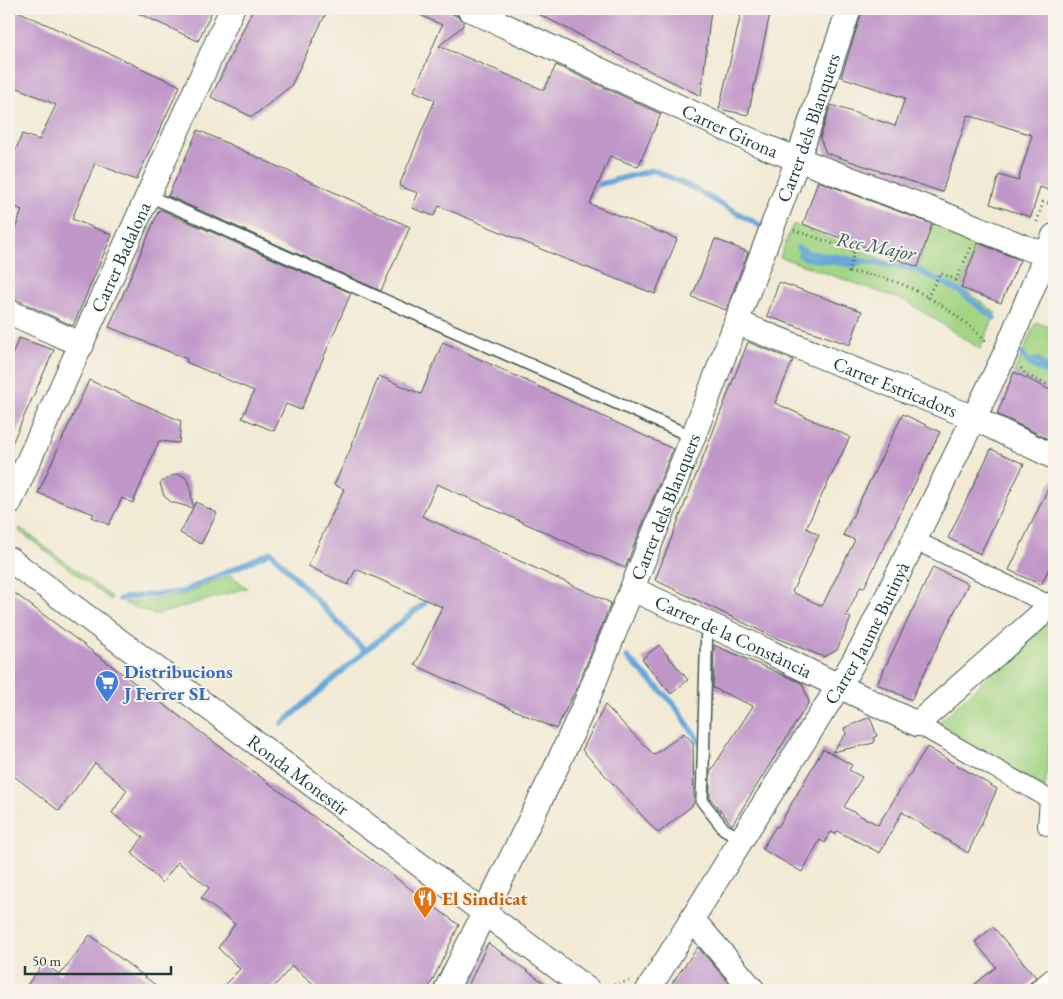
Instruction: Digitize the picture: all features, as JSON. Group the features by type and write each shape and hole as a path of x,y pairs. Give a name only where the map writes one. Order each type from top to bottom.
{"street":[{"name":"Carrer Badalona","path":"9,504 232,9"},
{"name":"Carrer Girona","path":"469,9 504,16 763,146 979,228 1046,249"},
{"name":"Carrer dels Blanquers","path":"446,990 554,772 587,700 693,436 774,223 849,9"},
{"name":"Carrer Jaume Butinyà","path":"643,985 692,919 865,642 974,418 995,344 1046,249"},
{"path":"9,312 82,345"},
{"name":"Carrer Estricadors","path":"736,322 974,418 1054,457"},
{"path":"914,540 1053,604 917,724 1048,799 1047,826 1054,828"},
{"name":"Ronda Monestir","path":"9,559 588,990"},
{"name":"Carrer de la Constància","path":"632,589 917,724"},
{"path":"692,919 753,990"},
{"path":"1042,990 1054,980"}],"lane":[{"path":"147,195 693,436"},
{"path":"707,623 702,801 724,829 742,838"}],"path":[{"path":"1046,249 1033,239 1042,202 1053,204 1054,199"},
{"path":"774,223 854,251 849,272 881,277 944,306 1020,364 1026,375 1054,388"},
{"path":"927,298 940,273 956,280 979,228"},
{"path":"1048,799 1054,736"},
{"path":"604,990 607,986 643,985"}],"green space":[{"path":"932,223 979,241 961,287 996,313 980,349 908,302 780,257 793,224 890,262 918,267"},
{"path":"1036,322 1054,329 1054,392 1014,372"},
{"path":"20,528 112,597 111,600 19,531"},
{"path":"231,575 247,588 155,615 124,603 181,596"},
{"path":"1053,616 1054,690 1045,788 935,726"}],"building":[{"path":"9,9 13,9 180,86 136,180 95,163 72,219 112,235 73,326 9,298 9,245 22,210 9,204 9,168 22,134 39,140 56,105 9,84"},
{"path":"129,9 213,9 198,41"},
{"path":"253,9 328,9 291,86 252,117 211,97"},
{"path":"407,9 442,9 457,16 463,21 463,26 439,46 544,90 556,65 661,114 638,167 610,156 590,204 677,239 655,294 560,257 439,206 434,216 412,208 418,193 399,186 435,100 414,91 442,25"},
{"path":"529,9 711,9 701,96 642,67"},
{"path":"742,9 771,9 748,115 719,109"},
{"path":"863,9 1054,9 1054,180 1051,191 1040,187 1031,217 990,204 999,175 1018,181 1032,135 968,115 942,192 826,153 820,138 831,105 895,126 905,98 841,77"},
{"path":"198,130 410,227 381,291 168,196"},
{"path":"818,181 932,224 918,267 803,224"},
{"path":"159,210 351,293 301,410 286,404 274,431 242,418 254,391 186,362 187,359 109,327"},
{"path":"715,239 748,252 726,310 692,297"},
{"path":"978,243 1020,260 1001,303 961,288"},
{"path":"779,282 862,311 850,345 767,316"},
{"path":"19,338 54,350 9,450 9,362"},
{"path":"443,342 673,449 625,568 437,484 422,516 611,603 576,690 556,729 415,665 442,607 356,569 348,585 308,566 344,489 334,485 352,446 379,376 421,394"},
{"path":"748,342 793,360 775,403 850,437 806,528 819,535 792,592 822,606 855,540 843,535 903,414 940,432 864,588 860,587 846,616 851,618 837,650 824,657 771,636 655,580"},
{"path":"1014,372 1054,392 1054,442 997,414"},
{"path":"89,380 181,421 179,443 159,441 133,503 122,498 109,525 92,517 94,514 38,493"},
{"path":"991,449 1024,464 980,554 948,538"},
{"path":"178,474 185,477 190,485 193,507 196,502 217,513 201,544 180,533 193,508 171,502 164,496 160,483"},
{"path":"1054,476 1054,558 1041,585 1009,570"},
{"path":"933,567 968,584 911,700 877,684"},
{"path":"9,589 459,925 428,990 321,990 292,966 271,990 219,990 240,969 218,948 235,924 201,898 209,888 178,862 162,883 132,853 143,837 112,813 127,790 95,763 59,811 9,772"},
{"path":"659,645 688,680 671,694 642,659"},
{"path":"714,645 802,683 809,702 732,825 710,798 710,772 753,706 713,688"},
{"path":"605,705 654,755 684,733 693,743 694,804 658,833 582,750"},
{"path":"870,717 877,736 874,737 874,743 832,752 846,734 844,728"},
{"path":"927,747 997,789 968,853 902,812 880,853 837,831 835,834 831,832 825,843 820,840 802,872 762,849 776,826 778,827 823,749 852,765 849,770 862,777 844,807 878,825"},
{"path":"993,927 1036,977 1023,990 968,990 996,967 975,942"},
{"path":"90,935 162,990 23,990 44,963 60,975"},
{"path":"488,943 554,990 466,990"},
{"path":"698,947 735,990 667,990"}],"waterway":[{"path":"451,9 463,14"},
{"name":"Rec Major","path":"597,185 653,170 687,185 761,226"},
{"name":"Rec Major","path":"798,248 810,253 916,269 961,292 994,318"},
{"path":"802,250 800,255 806,258 854,265 862,261"},
{"name":"Rec Major","path":"1022,354 1031,365 1054,376"},
{"path":"1028,362 1038,360 1047,369 1052,371"},
{"path":"120,599 182,592 271,552 365,651 425,603"},
{"path":"282,724 365,651"},
{"path":"627,657 674,704 699,741"}],"place":[{"name":"Distribucions J Ferrer SL","path":"107,703"},
{"name":"El Sindicat","path":"425,919"}]}
